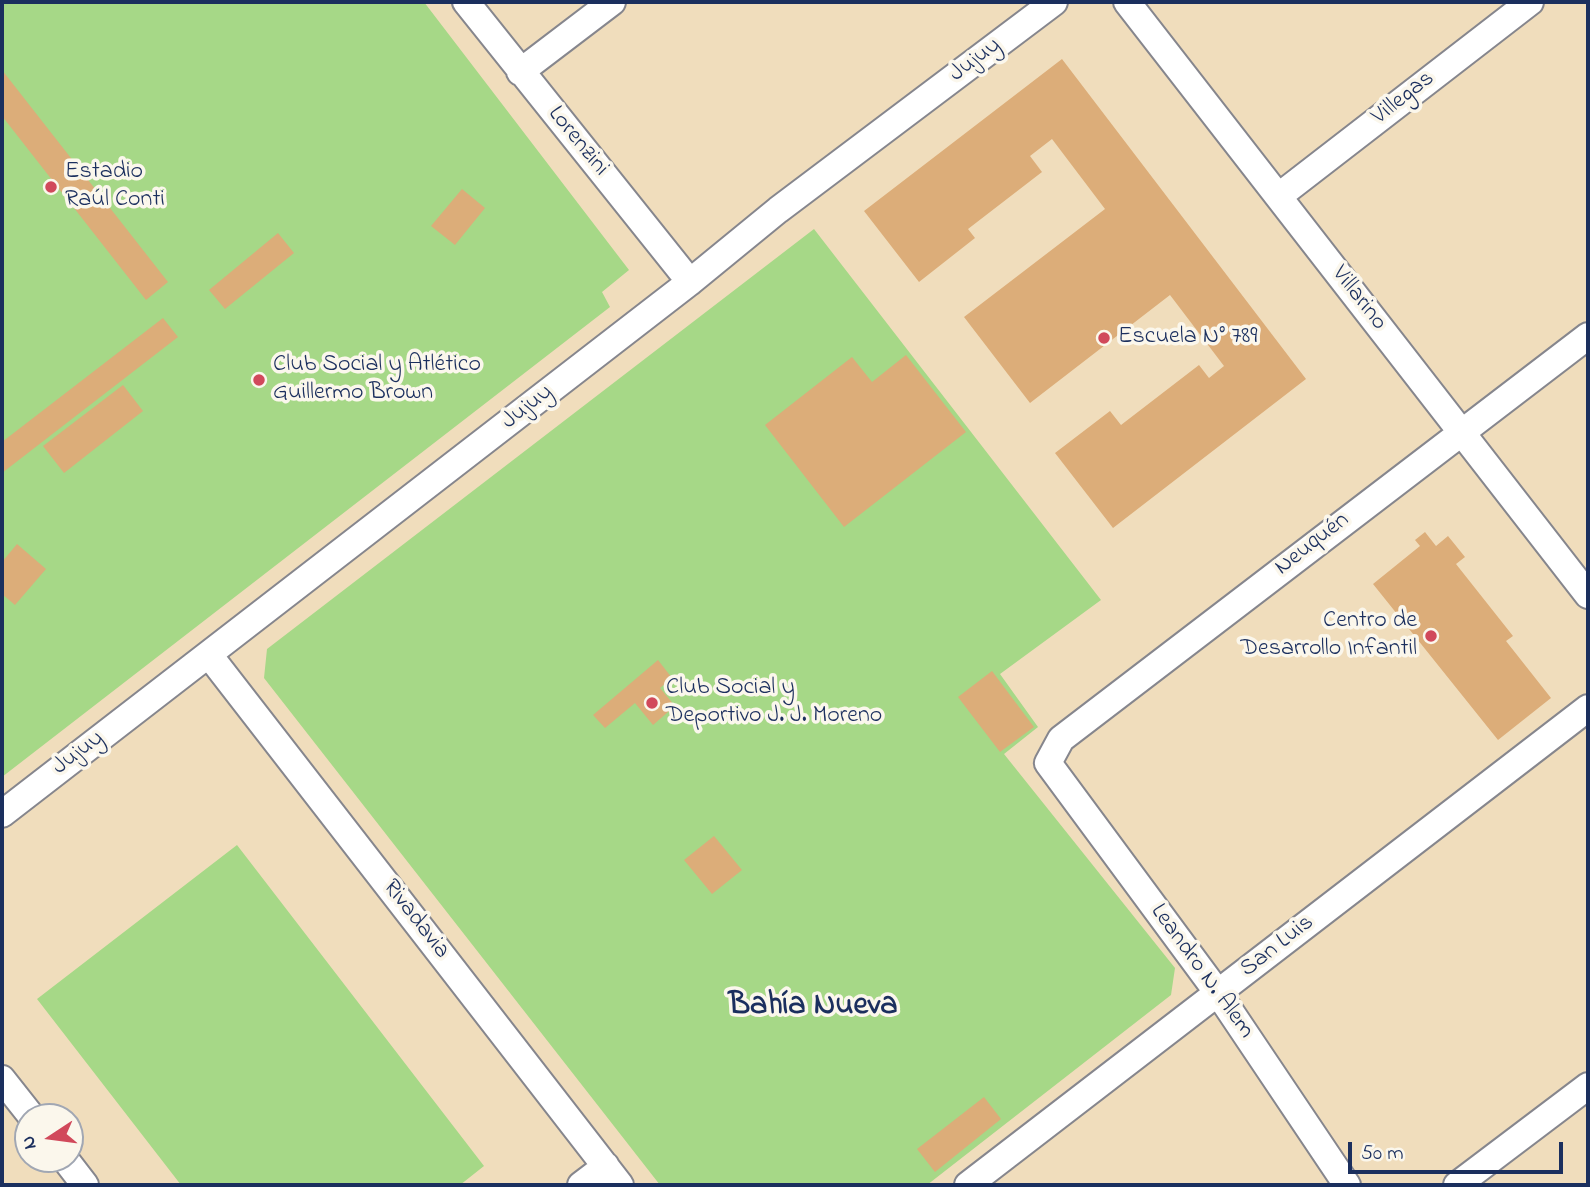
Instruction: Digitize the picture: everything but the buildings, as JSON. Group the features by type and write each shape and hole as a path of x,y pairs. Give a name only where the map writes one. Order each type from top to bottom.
{"street":[{"name":"Lorenzini","path":"466,2 690,282"},
{"path":"520,72 612,2"},
{"name":"Jujuy","path":"2,814 690,282 778,210 1054,2"},
{"name":"Villarino","path":"1127,2 1588,595"},
{"name":"Villegas","path":"1279,197 1530,2"},
{"name":"Neuquén","path":"1048,763 1061,739 1588,336"},
{"name":"Rivadavia","path":"209,655 613,1176"},
{"name":"San Luis","path":"968,1185 1588,708"},
{"name":"Leandro N. Alem","path":"1048,763 1218,993 1348,1185"},
{"path":"1457,1185 1588,1086"},
{"path":"581,1185 613,1176"}],"green space":[{"name":"Club Social y Atlético Guillermo Brown","path":"2,2 424,2 629,270 602,292 610,307 2,777"},
{"name":"Club Social y Deportivo J. J. Moreno","path":"814,229 1101,600 1000,674 1038,727 1004,754 1175,968 1171,995 927,1185 660,1185 264,678 267,649"},
{"path":"237,845 484,1166 460,1185 181,1185 37,999"}],"place":[{"name":"Estadio Raúl Conti","path":"51,187"},
{"name":"Escuela N° 789","path":"1104,338"},
{"name":"Club Social y Atlético Guillermo Brown","path":"259,380"},
{"name":"Centro de Desarrollo Infantil","path":"1431,636"},
{"name":"Club Social y Deportivo J. J. Moreno","path":"652,703"}],"district":[{"name":"Bahía Nueva","path":"813,1008"}]}
